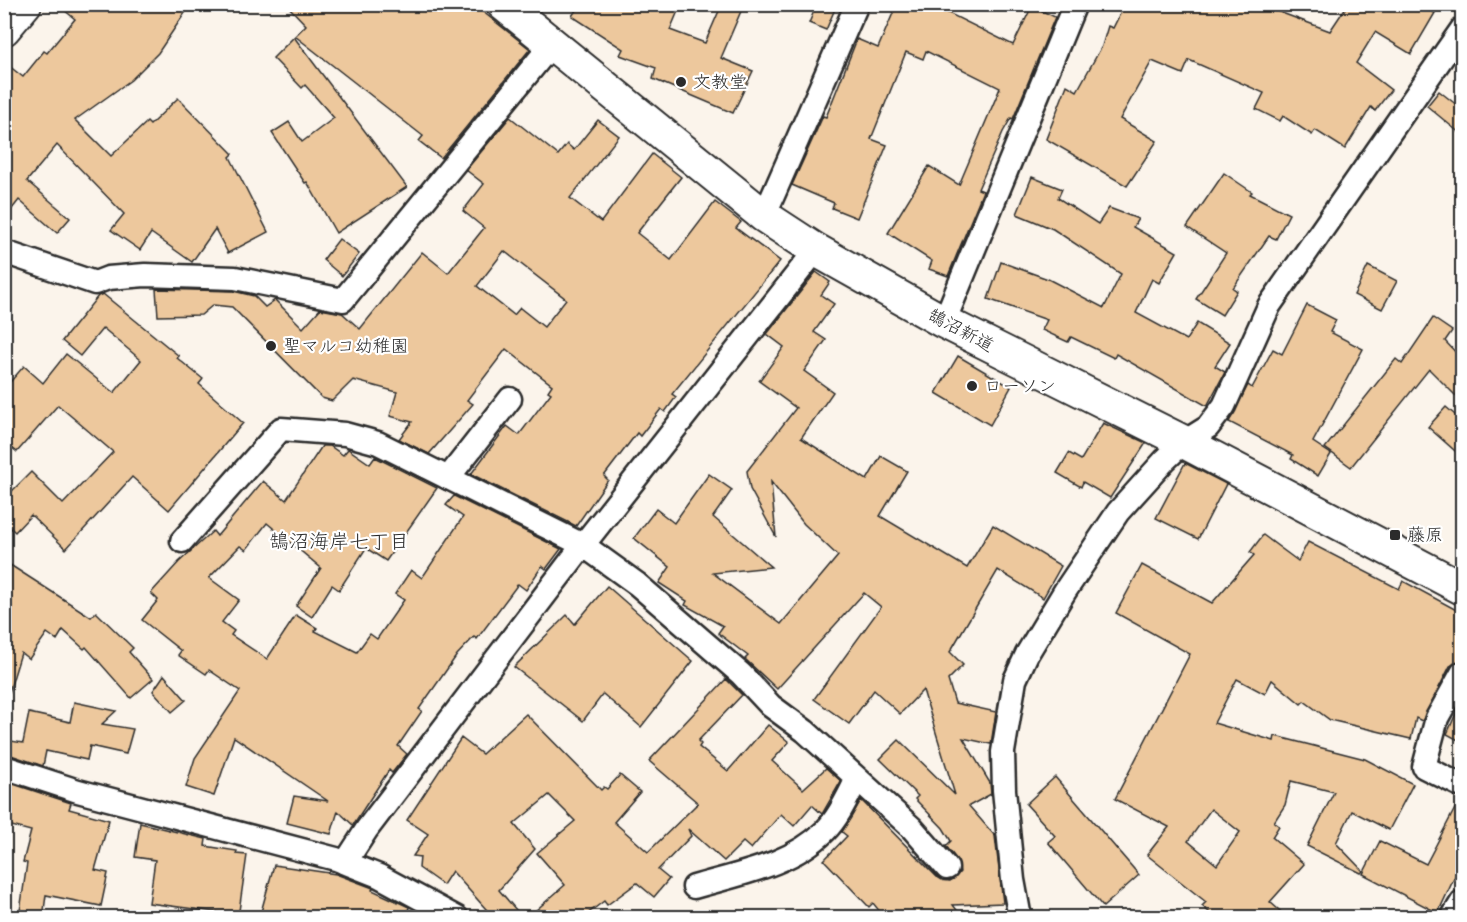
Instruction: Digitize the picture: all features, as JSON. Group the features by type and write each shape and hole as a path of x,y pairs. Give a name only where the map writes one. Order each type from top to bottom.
{"street":[{"path":"4,29 25,4"},
{"name":"鵠沼新道","path":"502,4 764,216 816,250 944,322 1184,442 1462,588"},
{"path":"764,216 857,4"},
{"path":"944,322 1075,4"},
{"path":"1020,918 1013,880 1004,790 1003,752 1015,680 1027,654 1065,591 1118,512 1184,442 1208,427 1224,406 1269,306 1462,29"},
{"path":"4,252 95,283 108,278 145,275 235,278 343,300 552,44"},
{"path":"345,863 367,829 583,545 816,250"},
{"path":"448,478 510,399"},
{"path":"182,541 281,429 359,437 378,443 583,545 637,584 741,674 771,706 805,731 912,828 947,868"},
{"path":"1462,673 1437,718 1424,767 1462,786"},
{"path":"4,767 78,791 289,845 345,863 379,876 457,918"},
{"path":"693,887 776,863 808,844 826,830 857,779"},
{"path":"1452,918 1462,902"}],"building":[{"path":"57,4 191,4 158,53 131,80 75,120 111,156 147,122 150,125 178,98 233,154 230,157 268,232 228,253 215,229 192,262 151,233 140,250 111,230 124,214 57,145 27,181 70,218 57,233 19,200 4,219 4,62 23,77 44,51 47,53 75,19"},
{"path":"286,4 473,4 530,49 441,158 419,141 423,136 295,36 306,25"},
{"path":"580,4 681,4 670,30 705,43 722,4 744,4 721,58 753,71 733,113 653,79 656,68 620,55 623,49 572,16"},
{"path":"817,4 837,4 826,30 809,23"},
{"path":"897,4 947,4 944,11 1013,45 1032,6 1055,17 1013,119 1011,118 1003,132 978,189 983,191 948,276 929,269 932,261 888,233 929,166 959,185 1000,88 926,51 923,59 906,52 871,139 887,145 857,218 832,208 834,203 792,185 823,116 826,117 857,39 878,48"},
{"path":"1125,4 1258,4 1330,31 1348,4 1421,4 1435,13 1411,54 1375,32 1356,63 1391,90 1375,111 1371,107 1345,149 1315,130 1312,135 1283,116 1280,121 1256,109 1264,93 1189,60 1183,74 1152,61 1120,119 1157,141 1127,186 1046,139 1067,85 1077,91 1102,46 1108,26 1113,28"},
{"path":"294,37 407,187 336,233 307,182 305,183 272,133 289,122 302,142 334,118 305,85 302,88 273,58"},
{"path":"1439,91 1462,109 1462,135 1427,106"},
{"path":"510,117 558,155 567,144 574,150 598,120 619,136 570,198 601,222 652,154 681,177 637,233 671,260 715,202 741,222 736,228 780,261 672,394 676,397 665,412 661,409 640,436 637,433 604,476 608,480 576,526 471,474 507,426 519,435 551,393 548,391 552,385 506,349 467,400 473,404 429,454 399,439 412,422 390,416 397,392 353,380 332,401 322,398 232,307 213,305 201,315 158,316 156,289 233,291 254,296 265,307 275,300 303,328 320,309 342,313 360,329 422,252 448,273 484,228 463,211 484,184 466,170","holes":["504,251 566,299 544,327 520,308 514,315 477,286"]},
{"path":"1224,173 1252,192 1250,194 1289,214 1276,239 1269,236 1233,288 1237,291 1222,315 1196,299 1226,253 1187,227"},
{"path":"1032,177 1062,189 1058,198 1098,224 1109,208 1138,219 1133,227 1177,252 1159,283 1152,279 1136,313 1186,340 1197,323 1230,343 1215,366 1225,372 1207,406 1116,354 1114,358 1071,337 1068,342 1042,330 1047,320 988,299 1001,262 1048,279 1104,308 1121,274 1053,229 1017,214"},
{"path":"339,239 359,254 342,276 323,260"},
{"path":"1368,266 1397,281 1382,309 1354,295"},
{"path":"816,272 830,282 821,295 834,304 814,332 826,340 804,371 833,392 801,438 867,480 881,456 907,471 880,516 967,568 993,525 1061,566 1043,598 998,570 950,652 963,665 948,680 955,703 996,712 991,744 963,738 990,783 991,794 969,806 995,836 1003,903 953,905 963,918 885,918 873,903 869,907 824,860 847,836 842,832 861,800 937,877 950,881 960,872 957,860 946,846 951,841 943,828 915,799 918,796 880,759 899,740 955,795 923,690 900,714 874,690 849,724 814,699 881,607 864,593 777,689 745,659 748,656 718,633 723,626 685,605 687,601 659,583 670,567 634,538 656,509 674,523 709,474 732,490 713,517 771,567 713,573 781,624 838,556 804,524 771,482 776,537 750,489 747,471 796,408 759,381 784,347 767,334"},
{"path":"103,294 179,356 177,358 203,379 199,384 243,423 169,510 132,477 66,549 31,515 15,532 4,522 4,499 31,472 63,504 113,452 58,405 17,452 4,441 4,389 24,366 43,383 66,354 114,393 141,360 103,328 80,356 62,341 98,296"},
{"path":"1307,305 1336,320 1330,332 1363,349 1313,442 1331,454 1318,476 1291,459 1293,455 1229,422 1248,385 1252,388 1273,349 1282,354"},
{"path":"1433,318 1452,331 1445,341 1462,359 1462,402 1429,369 1351,467 1325,448 1396,359 1402,364"},
{"path":"958,356 1011,387 990,425 936,393"},
{"path":"1446,407 1462,421 1462,457 1428,427"},
{"path":"1103,423 1146,443 1110,498 1083,482 1081,487 1057,473 1069,453 1081,460"},
{"path":"322,446 330,446 343,455 348,449 370,464 375,457 437,488 386,561 366,548 339,590 332,585 312,617 296,606 321,568 267,523 246,550 240,546 209,578 239,600 222,622 234,631 231,635 267,659 296,615 317,628 315,631 357,652 370,634 377,639 404,600 395,594 411,570 422,578 463,517 446,505 454,496 561,549 546,569 542,566 526,590 518,584 477,639 474,637 457,655 419,709 422,711 398,746 407,754 392,773 389,770 353,825 338,811 331,834 287,823 294,796 328,801 234,737 214,796 186,787 195,758 240,691 209,670 206,674 178,655 181,651 142,620 158,600 151,593 179,562 213,531 217,536 263,481 286,500"},
{"path":"1185,463 1226,484 1198,539 1156,518"},
{"path":"1263,535 1298,561 1308,542 1399,589 1403,581 1462,613 1462,660 1450,666 1422,721 1416,718 1411,739 1330,720 1304,701 1301,704 1272,680 1265,694 1237,679 1214,723 1274,741 1275,736 1365,759 1413,784 1389,830 1352,811 1336,843 1363,871 1361,873 1307,846 1334,792 1291,781 1285,805 1274,822 1279,826 1272,837 1304,864 1270,902 1288,918 1216,918 1202,906 1206,902 1147,855 1169,827 1115,799 1190,654 1116,613 1142,565 1212,603 1254,555 1250,552","holes":["1211,809 1240,832 1217,865 1188,841"]},
{"path":"4,561 91,617 96,612 133,648 129,652 153,679 131,698 86,647 84,649 63,630 57,640 47,633 29,659 21,653 9,692 4,691"},
{"path":"607,586 693,661 641,727 603,694 583,721 514,667 567,615 575,624"},
{"path":"164,675 186,700 172,712 153,691"},
{"path":"726,679 742,695 698,741 701,744 699,747 728,771 768,725 789,742 772,761 803,789 826,768 841,781 822,814 812,805 794,826 781,814 751,849 743,842 724,861 688,829 691,836 658,870 669,879 654,897 637,883 607,905 604,901 582,918 527,918 565,885 537,853 575,821 549,795 514,824 535,849 499,890 523,918 494,918 452,871 443,885 419,868 420,857 413,856 428,834 407,820 461,738 482,754 526,714 601,790 604,787 607,789 620,775 640,792 614,822 648,852 698,803 649,761"},
{"path":"1462,700 1462,742 1447,734"},
{"path":"74,702 116,711 102,724 133,729 126,754 90,746 87,760 46,751 43,766 8,754 11,741 23,743 29,713 70,722"},
{"path":"1055,777 1139,875 1103,907 1048,842 1055,836 1026,804"},
{"path":"4,781 71,803 69,809 109,820 95,870 108,873 101,906 46,895 43,918 19,918 27,863 23,862 31,831 4,824"},
{"path":"1462,799 1462,861 1438,913 1363,874 1380,841 1426,864"},
{"path":"140,823 206,839 205,846 237,851 236,854 247,855 238,918 215,918 216,912 149,903 155,860 135,857"},
{"path":"274,865 336,874 373,888 372,890 409,907 407,918 301,918 261,912"}],"place":[{"name":"文教堂","path":"681,82"},
{"name":"聖マルコ幼稚園","path":"271,346"},
{"name":"ローソン","path":"972,386"},
{"name":"藤原","path":"1395,535"}],"district":[{"name":"鵠沼海岸七丁目","path":"339,541"}]}
